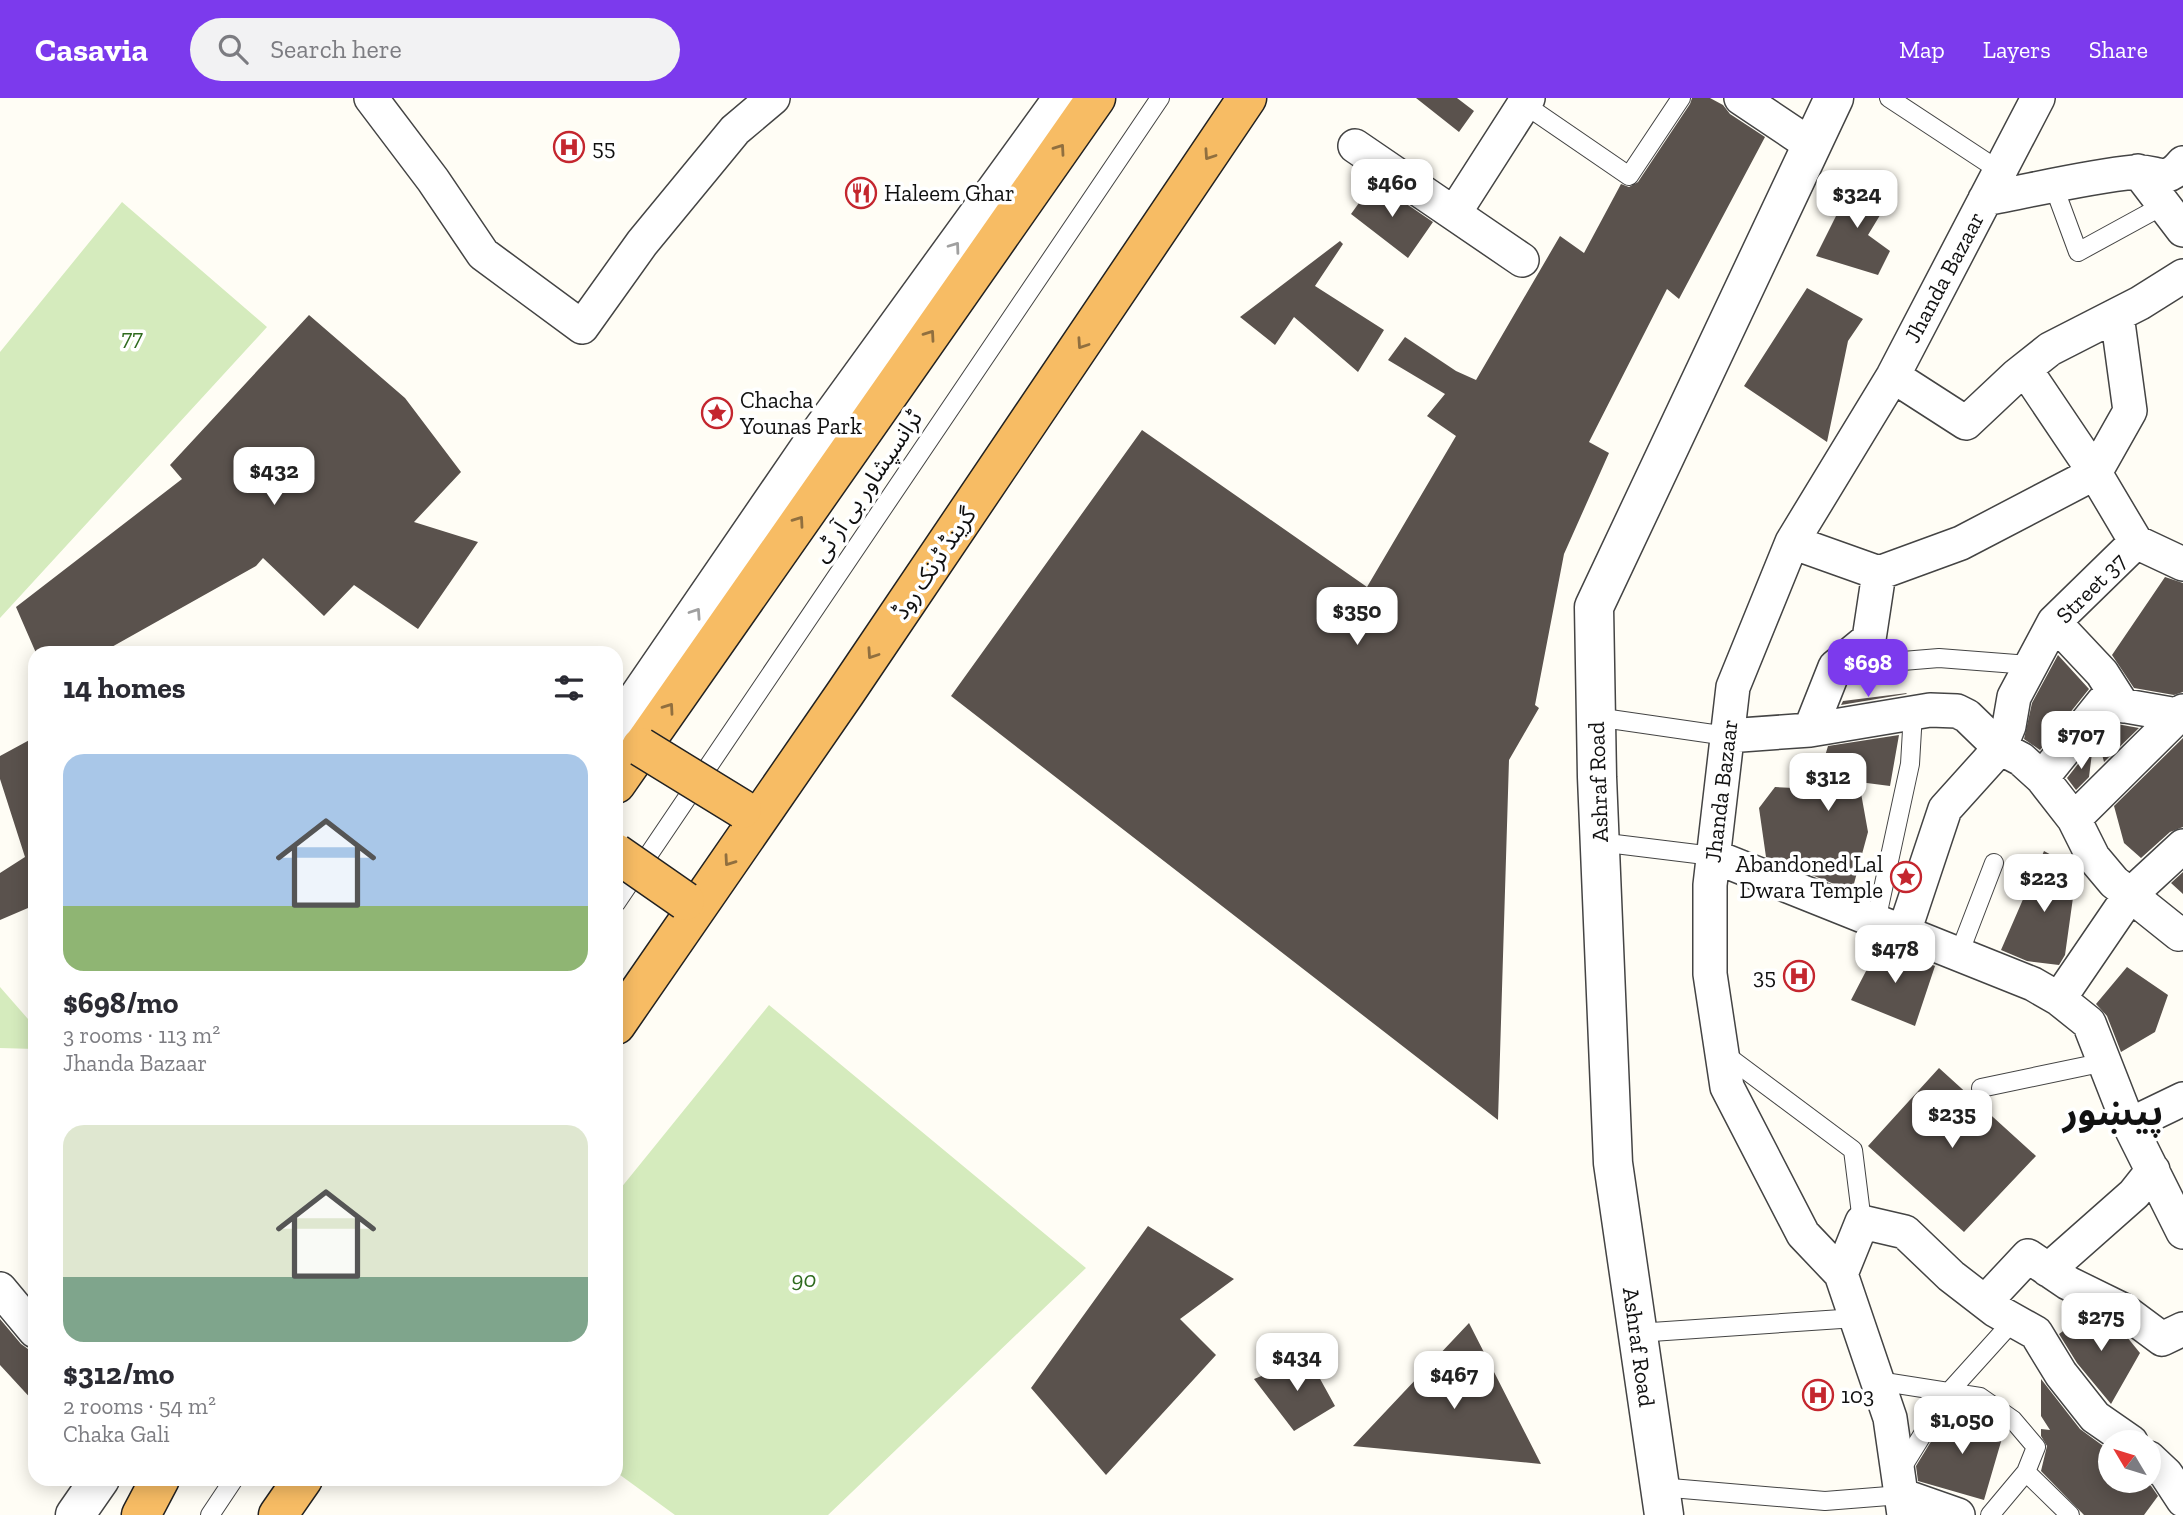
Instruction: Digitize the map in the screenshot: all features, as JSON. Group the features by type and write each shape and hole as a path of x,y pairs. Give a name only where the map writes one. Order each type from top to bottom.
{"highway":[{"path":"623,759 629,738 1096,98"},
{"name":"گرینڈ ٹرنک روڈ","path":"623,1014 749,815 1062,374 1247,98"},
{"path":"629,738 749,815"},
{"path":"623,858 691,904"},
{"path":"141,1515 156,1486"},
{"path":"278,1515 298,1486"}],"street":[{"path":"371,98 433,180 483,254 582,327 642,243 735,130 772,98"},
{"path":"629,738 810,447 1063,98"},
{"path":"1741,98 1811,145"},
{"name":"Ashraf Road","path":"1662,1501 1613,1163 1594,607 1833,98"},
{"name":"Jhanda Bazaar","path":"1901,1495 1890,1418 1841,1274 1802,1234 1727,1087 1710,974 1710,885 1733,687 1792,541 1893,376 2038,98"},
{"path":"1455,212 1522,100"},
{"path":"1355,146 1522,260"},
{"path":"1992,185 2054,187 2138,171 2165,176 2175,173 2183,163"},
{"path":"2138,171 2173,218"},
{"path":"1893,376 1966,423 2050,349 2117,315 2183,276"},
{"path":"1792,541 1879,573 1961,542 2095,472 2130,411 2117,315"},
{"path":"2025,369 2095,472 2136,542 2183,564"},
{"name":"Street 37","path":"1890,927 1945,809 2000,748 2009,726 2014,697 2054,622 2136,542"},
{"path":"1810,730 1835,667 1869,639 1879,573"},
{"path":"2054,622 2102,673 2123,706"},
{"path":"2042,778 2103,702 2182,714"},
{"path":"1727,736 1810,730 1930,710 1957,711 2000,748 2021,759 2042,778 2074,819 2093,857 2114,882 2179,934 2183,932"},
{"path":"2074,819 2182,714"},
{"path":"2059,999 2130,895 2183,846"},
{"path":"1713,856 2033,984 2059,999 2089,1023 2129,1125 2166,1180 2183,1232"},
{"path":"2129,1125 2183,1099"},
{"path":"2048,1270 2134,1194 2166,1180"},
{"path":"1841,1274 1862,1222 1905,1232 1951,1276 1985,1302 2036,1333 2061,1374 2095,1417 2114,1430"},
{"path":"1985,1302 2028,1256 2068,1283 2123,1310 2162,1339 2183,1329"},
{"path":"0,1289 28,1323"},
{"path":"2161,1469 2183,1500"},
{"path":"75,1515 95,1486"},
{"path":"1901,1495 1958,1515"},
{"path":"2174,1515 2183,1506"}],"lane":[{"name":"ٹرانسپشاور بی آر ٹی","path":"623,892 1160,98"},
{"path":"1522,100 1629,176 1681,98"},
{"path":"1889,98 1992,185"},
{"path":"2054,187 2078,252 2173,218"},
{"path":"1835,667 1939,658 2029,666"},
{"path":"1890,927 1910,764 1913,713"},
{"path":"1596,717 1727,736"},
{"path":"1600,842 1713,856"},
{"path":"1959,954 1994,863"},
{"path":"1721,1052 1853,1150 1862,1222"},
{"path":"1981,1088 2105,1062"},
{"path":"1637,1333 1856,1318"},
{"path":"1662,1501 1825,1501 1901,1495 1948,1392 2014,1320"},
{"path":"1878,1381 1980,1397 2013,1420 2036,1447 2026,1472 1990,1515"},
{"path":"2026,1472 2070,1515"},
{"path":"210,1515 229,1486"}],"green space":[{"name":"77","path":"122,202 267,327 0,618 0,352"},
{"path":"0,987 28,1019 28,1049 0,1048"},
{"name":"90","path":"769,1005 1086,1268 828,1515 675,1515 623,1477 623,1185"}],"building":[{"path":"1416,98 1457,98 1474,111 1459,132"},
{"path":"1692,98 1710,98 1765,137 1679,299 1667,289 1589,442 1609,453 1564,554 1535,705 1539,708 1509,760 1498,1120 951,696 1142,430 1367,587 1456,436 1427,416 1445,394 1388,360 1405,337 1456,371 1476,380 1560,236 1584,253 1621,184 1629,187 1638,182"},
{"path":"1856,176 1891,197 1868,235 1890,251 1878,275 1816,256"},
{"path":"1374,182 1433,222 1408,258 1351,214"},
{"path":"1340,241 1343,244 1315,286 1384,330 1358,372 1294,317 1275,345 1240,317"},
{"path":"1807,288 1863,319 1848,341 1827,442 1744,386"},
{"path":"309,315 405,398 461,472 414,522 478,542 418,629 354,585 324,616 263,558 256,566 113,646 33,646 16,607 182,479 170,465"},
{"path":"2165,577 2183,583 2183,692 2174,695 2134,688 2112,655"},
{"path":"2058,655 2089,689 2040,750 2024,739 2032,703"},
{"path":"1906,694 1841,705 1843,701"},
{"path":"2111,723 2139,728 2104,762 2098,739"},
{"path":"1899,735 1890,786 1859,782 1868,832 1852,891 1766,857 1759,808 1775,787 1815,789 1828,746"},
{"path":"2183,738 2183,827 2170,832 2141,858 2124,843 2114,806"},
{"path":"28,741 28,908 0,920 0,873 25,857 0,779 0,756"},
{"path":"2093,745 2089,777 2076,790 2067,778"},
{"path":"2044,851 2077,869 2065,955 2059,965 2027,961 2001,950"},
{"path":"2183,872 2183,894 2171,883"},
{"path":"1879,946 1891,948 1935,966 1915,1026 1851,1000"},
{"path":"2127,967 2168,995 2155,1032 2121,1052 2107,1016 2096,1004"},
{"path":"1939,1068 2036,1156 1964,1232 1868,1146"},
{"path":"1148,1226 1234,1279 1180,1319 1216,1355 1106,1475 1031,1388"},
{"path":"2087,1314 2113,1326 2127,1337 2140,1353 2111,1404 2077,1363 2059,1334"},
{"path":"0,1319 28,1349 28,1395 0,1365"},
{"path":"1469,1323 1541,1464 1353,1446"},
{"path":"1308,1357 1335,1406 1294,1431 1254,1379"},
{"path":"2041,1379 2080,1429 2098,1442 2098,1493 2156,1493 2158,1496 2144,1515 2084,1515 2041,1471 2047,1446 2041,1436 2041,1429 2050,1430 2041,1416"},
{"path":"1948,1414 1996,1422 2005,1428 1984,1500 1918,1481 1916,1466"}],"place":[{"name":"55","path":"569,147"},
{"name":"Haleem Ghar","path":"861,193"},
{"name":"Chacha Younas Park","path":"717,413"},
{"name":"Abandoned Lal Dwara Temple","path":"1906,877"},
{"name":"35","path":"1799,976"},
{"name":"103","path":"1818,1395"}],"district":[{"name":"پيښور","path":"2113,1112"}]}
